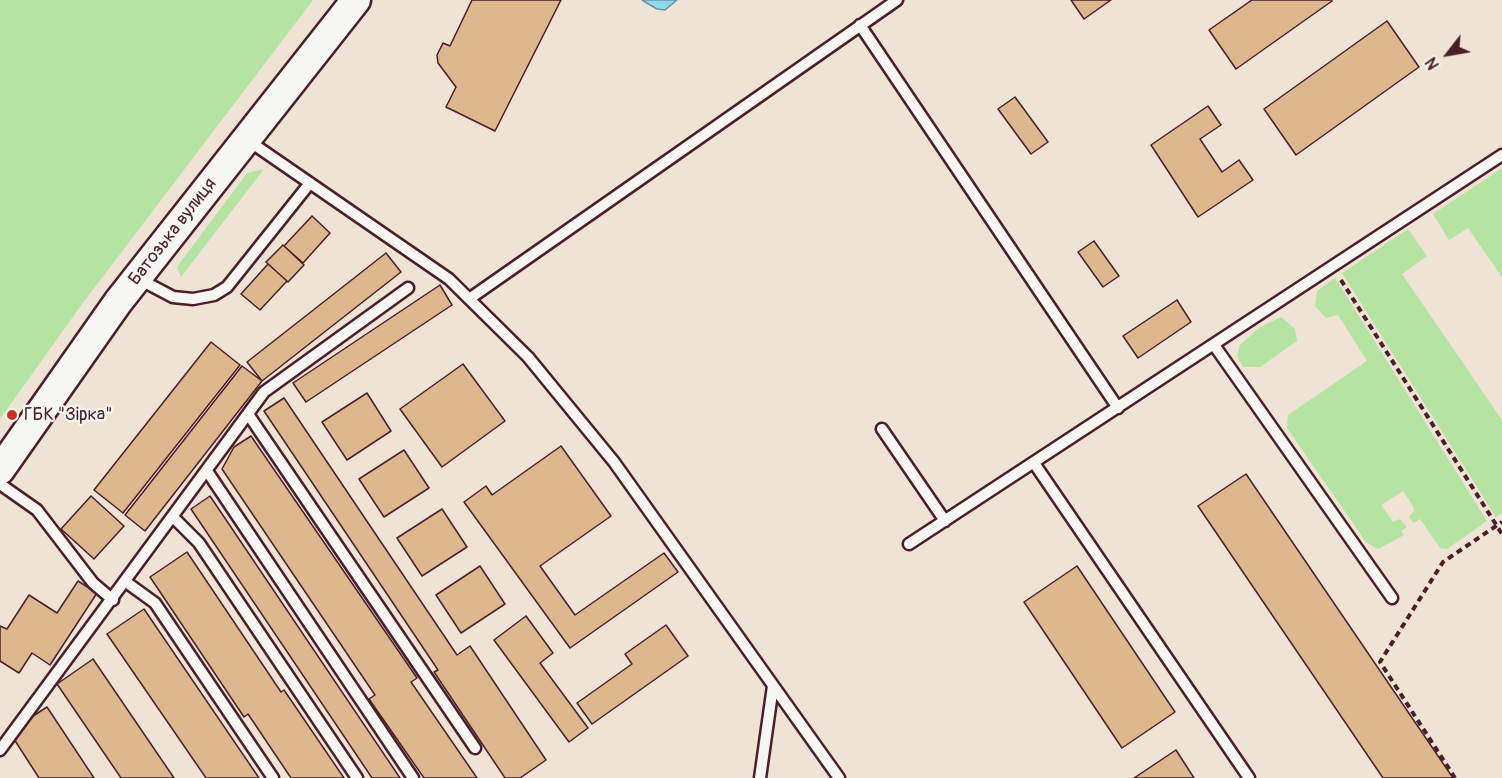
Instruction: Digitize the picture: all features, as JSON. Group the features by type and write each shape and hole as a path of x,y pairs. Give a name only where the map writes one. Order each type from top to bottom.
{"street":[{"name":"Батозька вулиця","path":"0,471 137,278 356,0"}],"lane":[{"path":"469,298 897,0"},
{"path":"860,25 1118,408"},
{"path":"246,139 449,279 528,357 614,462 839,778"},
{"path":"909,544 1502,155"},
{"path":"137,278 173,297 193,299 214,295 227,287 310,183"},
{"path":"0,750 113,600 264,392 408,288"},
{"path":"1214,345 1392,598"},
{"path":"248,414 475,748"},
{"path":"882,429 945,521"},
{"path":"1034,463 1249,778"},
{"path":"207,471 413,778"},
{"path":"0,484 37,510 93,583 113,600"},
{"path":"173,517 199,543 357,778"},
{"path":"126,582 155,603 273,778"},
{"path":"760,778 773,686"}],"path":[{"path":"1333,266 1502,534"},
{"path":"1455,778 1380,662 1443,562 1502,522"}],"shaded area":[{"path":"0,0 1502,0 1502,778 0,778"}],"green space":[{"path":"0,0 313,0 82,304 0,419"},
{"path":"1502,168 1502,277 1468,228 1449,240 1433,214"},
{"path":"264,169 181,277 177,267 247,173"},
{"path":"1408,229 1427,256 1402,274 1502,420 1502,513 1496,517 1342,273"},
{"path":"1335,278 1487,521 1447,549 1440,548 1420,519 1414,523 1409,517 1414,511 1413,506 1403,491 1381,505 1393,522 1400,519 1407,527 1401,531 1404,535 1378,549 1366,542 1287,428 1288,415 1367,361 1338,315 1326,318 1315,306 1317,291"},
{"path":"1281,317 1295,329 1297,341 1260,367 1243,367 1237,356 1240,345 1260,327"}],"water":[{"path":"642,0 677,0 665,10 657,9"}],"building":[{"path":"472,0 561,0 495,131 446,107 456,87 438,63 437,55 443,43 450,46"},
{"path":"1071,0 1111,0 1084,19"},
{"path":"1252,0 1332,1 1236,69 1209,30"},
{"path":"1387,21 1419,67 1296,155 1264,109"},
{"path":"1015,97 1048,142 1031,154 998,109"},
{"path":"1208,106 1221,125 1200,139 1222,172 1239,160 1253,180 1198,217 1151,145"},
{"path":"312,216 330,233 303,263 284,246"},
{"path":"1094,241 1119,276 1103,287 1078,252"},
{"path":"283,245 304,265 288,282 266,262"},
{"path":"386,253 401,272 262,381 247,362"},
{"path":"268,264 287,281 260,310 241,294"},
{"path":"440,285 452,305 306,402 293,383"},
{"path":"1177,300 1191,322 1138,358 1123,336"},
{"path":"211,342 240,365 123,513 94,490"},
{"path":"463,364 505,421 442,467 400,409"},
{"path":"242,366 262,381 145,531 125,515"},
{"path":"367,393 391,431 347,460 322,422"},
{"path":"284,398 457,655 470,646 546,760 520,778 505,778 434,672 438,670 264,411"},
{"path":"251,436 417,678 411,682 477,778 424,778 369,699 375,695 222,469 234,447"},
{"path":"561,446 611,516 540,566 575,615 664,553 678,572 570,648 464,502 486,486 492,495"},
{"path":"404,450 429,488 384,517 359,479"},
{"path":"1246,474 1453,778 1383,778 1198,506"},
{"path":"91,496 124,526 94,559 61,529"},
{"path":"210,496 400,778 372,778 191,509"},
{"path":"442,509 467,547 422,576 397,538"},
{"path":"187,552 281,692 284,690 344,778 291,778 248,714 244,717 150,577"},
{"path":"480,566 505,604 461,633 436,595"},
{"path":"1077,566 1175,712 1122,748 1024,602"},
{"path":"78,581 97,593 50,665 32,653 19,673 0,661 0,626 7,629 29,595 57,613"},
{"path":"144,609 259,778 206,778 107,634"},
{"path":"526,616 553,653 540,663 588,728 569,742 494,640"},
{"path":"666,625 688,656 592,724 577,703 632,664 625,654"},
{"path":"93,659 174,778 121,778 57,684"},
{"path":"47,707 94,778 39,778 14,739 27,720"},
{"path":"1176,750 1194,778 1134,778"}],"place":[{"name":"ГБК \"Зірка\"","path":"12,415"}]}
